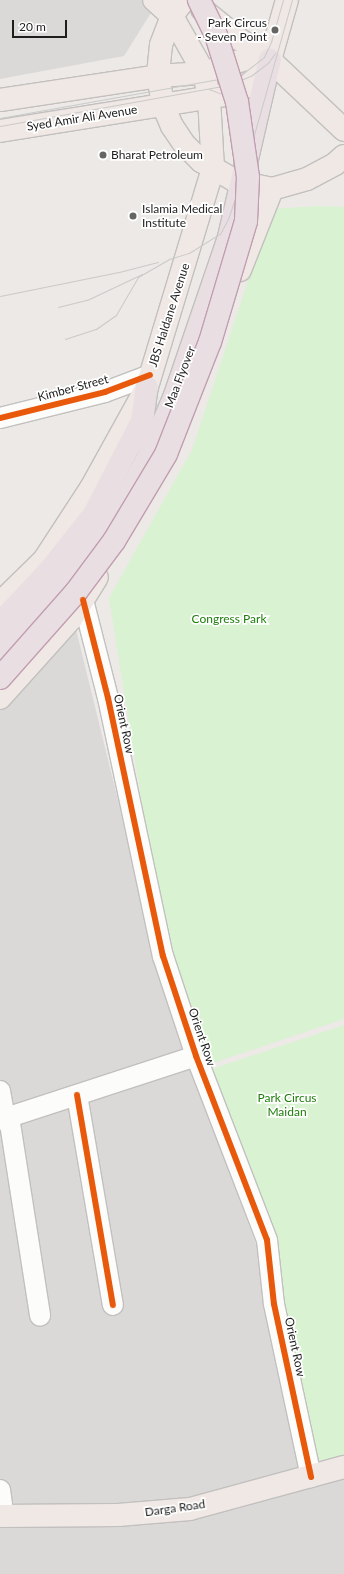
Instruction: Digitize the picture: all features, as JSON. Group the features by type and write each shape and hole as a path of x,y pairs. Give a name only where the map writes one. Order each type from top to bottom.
{"highway":[{"path":"0,678 76,592 114,541 166,454 210,342 246,221 248,178 238,102 216,35 199,0"},
{"name":"Maa Flyover","path":"0,650 52,596 106,528 147,460 174,398 229,237 243,181 265,57"},
{"name":"Maa Flyover","path":"0,623 49,571 94,514 142,421 148,381"}],"main road":[{"name":"JBS Haldane Avenue","path":"0,603 44,560 92,488 148,381 213,168 210,98 204,73 178,8 154,0"},
{"path":"191,0 265,57 344,130"},
{"path":"265,57 276,0"},
{"path":"265,57 287,0"},
{"path":"178,8 161,45 158,76 163,105 172,126 185,145 213,168 235,180 272,189 307,179 341,164"},
{"path":"0,100 158,76 204,73 265,57"},
{"name":"Syed Amir Ali Avenue","path":"0,132 210,98 248,86 265,57"},
{"name":"Maa Flyover","path":"0,698 72,619 168,464 185,412 272,189"},
{"name":"Darga Road","path":"2,1517 118,1515 190,1509 344,1467"}],"street":[{"name":"Kimber Street","path":"0,418 148,381"},
{"name":"Orient Row","path":"83,600 103,677 163,956 196,1056 266,1240 274,1304 311,1477"},
{"path":"5,1118 196,1056"},
{"path":"0,1091 40,1316"},
{"path":"78,1095 113,1305"},
{"path":"0,1490 2,1517"}],"shaded area":[{"path":"0,0 159,0 124,56 0,79"},
{"path":"71,609 155,951 191,1069 257,1247 305,1467 193,1506 0,1514 0,678"},
{"path":"344,1471 344,1574 0,1574 0,1526 174,1511"}],"green space":[{"name":"Congress Park","path":"317,206 344,207 344,1019 210,1064 180,982 148,841 109,598 192,450 272,209"},
{"name":"Park Circus Maidan","path":"344,1025 344,1457 317,1462 283,1309 277,1238 212,1069"}],"tram line":[{"path":"0,118 241,75 264,57 271,42 283,0"},
{"path":"65,339 96,329 116,315 138,277 169,259 189,253 220,234 228,219 241,181 292,0"},
{"path":"0,126 229,85 252,75 268,63 275,53"},
{"path":"209,89 225,95 241,109 246,118 251,139"},
{"path":"0,296 119,272 158,262"},
{"path":"58,307 87,300 142,274"}],"cycle path":[{"path":"0,418 105,392 150,375"},
{"path":"83,600 108,698 163,956 196,1056 267,1240 274,1304 311,1477"},
{"path":"77,1095 113,1305"}],"place":[{"name":"Park Circus - Seven Point","path":"275,30"},
{"name":"Bharat Petroleum","path":"103,155"},
{"name":"Islamia Medical Institute","path":"133,216"}]}
